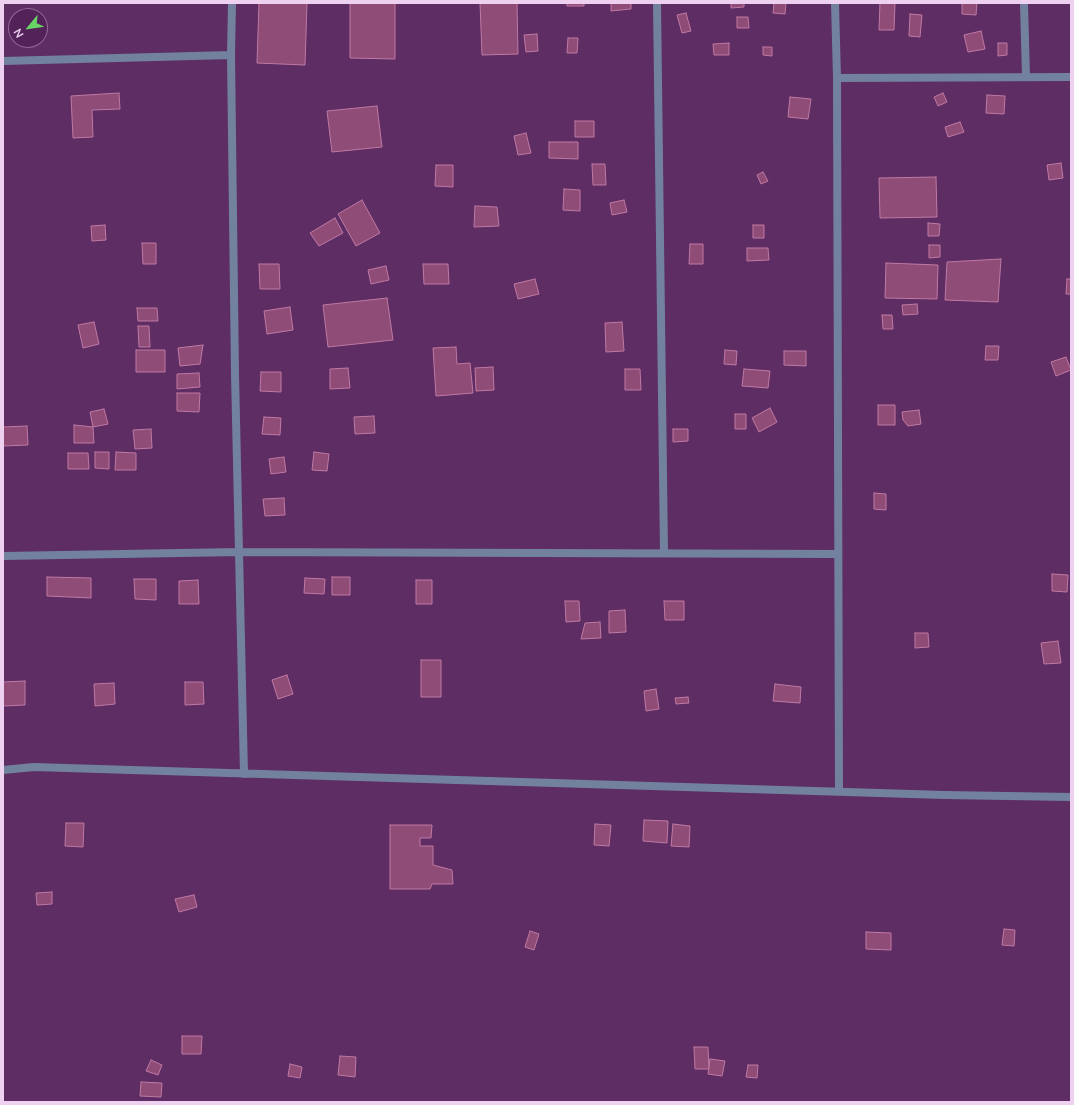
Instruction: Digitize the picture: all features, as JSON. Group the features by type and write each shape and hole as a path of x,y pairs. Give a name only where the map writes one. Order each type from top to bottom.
{"street":[{"path":"232,3 231,55 235,382 244,774"},
{"path":"657,3 664,553"},
{"path":"835,3 837,78 839,791"},
{"path":"1024,3 1026,77"},
{"path":"3,61 231,55"},
{"path":"837,78 1071,77"},
{"path":"3,556 239,552 838,554"},
{"path":"3,770 34,767 1071,798"}],"building":[{"path":"259,3 307,3 305,65 257,63"},
{"path":"350,3 395,3 395,59 350,58"},
{"path":"480,3 517,3 518,54 482,55"},
{"path":"567,3 584,3 584,6 567,6"},
{"path":"611,3 631,3 631,9 611,11"},
{"path":"731,3 744,3 744,7 731,8"},
{"path":"774,3 786,3 785,14 773,13"},
{"path":"880,3 895,3 894,30 879,30"},
{"path":"962,3 977,3 976,15 962,14"},
{"path":"686,13 691,31 682,33 677,15"},
{"path":"910,14 922,15 920,37 909,36"},
{"path":"737,17 748,17 749,28 737,28"},
{"path":"981,31 985,49 968,52 964,35"},
{"path":"537,34 538,51 526,52 524,35"},
{"path":"568,38 578,38 577,53 567,53"},
{"path":"729,43 729,55 714,55 713,44"},
{"path":"998,43 1007,43 1007,55 998,56"},
{"path":"763,47 772,47 772,56 763,55"},
{"path":"119,93 120,109 92,110 93,137 73,138 71,96"},
{"path":"943,93 947,102 938,106 934,97"},
{"path":"987,95 1005,96 1004,114 986,113"},
{"path":"790,97 811,99 808,119 788,117"},
{"path":"377,106 382,147 332,152 327,111"},
{"path":"575,121 594,121 594,137 575,137"},
{"path":"960,122 964,132 948,137 945,127"},
{"path":"526,133 531,153 518,155 514,136"},
{"path":"549,142 578,142 578,159 549,158"},
{"path":"1061,163 1063,178 1049,180 1047,165"},
{"path":"592,164 605,164 606,185 593,185"},
{"path":"436,165 453,165 453,187 435,186"},
{"path":"763,172 768,181 761,184 757,175"},
{"path":"936,177 937,217 880,218 879,178"},
{"path":"564,189 580,190 580,211 563,210"},
{"path":"362,200 380,233 356,246 338,214"},
{"path":"624,200 627,212 612,215 610,203"},
{"path":"475,206 497,207 499,226 474,227"},
{"path":"335,218 343,233 319,246 310,233"},
{"path":"928,223 940,224 939,236 928,236"},
{"path":"105,225 106,240 92,241 91,226"},
{"path":"753,225 764,225 764,238 753,238"},
{"path":"142,243 156,243 156,264 143,264"},
{"path":"690,244 703,244 703,264 689,264"},
{"path":"929,245 940,245 940,257 929,258"},
{"path":"747,248 768,248 769,260 747,261"},
{"path":"1001,259 998,302 945,300 947,262"},
{"path":"886,263 938,265 937,299 885,298"},
{"path":"259,264 279,264 280,289 260,289"},
{"path":"423,264 448,264 449,284 424,284"},
{"path":"386,266 389,280 371,284 368,270"},
{"path":"535,279 539,294 518,299 514,284"},
{"path":"1067,279 1071,279 1071,294 1066,294"},
{"path":"387,298 393,340 328,347 323,305"},
{"path":"917,304 918,314 903,315 902,305"},
{"path":"290,307 293,330 267,334 264,311"},
{"path":"137,308 157,308 158,321 138,321"},
{"path":"882,315 892,315 893,329 883,329"},
{"path":"94,322 99,344 83,348 78,325"},
{"path":"622,322 624,351 606,352 605,323"},
{"path":"138,326 149,326 150,347 139,347"},
{"path":"203,345 200,364 180,366 178,348"},
{"path":"986,346 999,346 998,360 985,360"},
{"path":"456,347 457,364 470,363 473,393 436,396 433,348"},
{"path":"136,350 165,350 165,372 136,372"},
{"path":"725,350 737,351 736,365 724,364"},
{"path":"784,351 806,351 806,366 784,365"},
{"path":"1066,357 1071,370 1056,376 1051,362"},
{"path":"493,367 494,390 476,391 475,368"},
{"path":"348,368 350,388 330,389 330,369"},
{"path":"625,369 640,369 641,390 625,390"},
{"path":"744,369 770,371 768,388 742,386"},
{"path":"261,372 281,372 281,392 260,391"},
{"path":"199,373 200,387 177,389 177,374"},
{"path":"177,393 200,393 199,412 177,411"},
{"path":"878,405 895,405 895,425 878,425"},
{"path":"770,408 777,422 759,432 752,418"},
{"path":"104,409 108,424 93,427 90,412"},
{"path":"919,410 921,424 908,426 903,420 902,412"},
{"path":"735,414 746,414 746,429 735,429"},
{"path":"374,416 375,433 355,434 354,417"},
{"path":"264,417 281,418 280,435 262,434"},
{"path":"74,425 93,427 94,443 74,443"},
{"path":"27,426 28,445 3,446 3,427"},
{"path":"151,429 152,448 135,449 133,430"},
{"path":"673,429 688,429 688,441 673,442"},
{"path":"95,452 109,452 109,469 95,468"},
{"path":"116,452 136,453 136,470 115,470"},
{"path":"314,452 329,454 327,471 312,470"},
{"path":"68,453 88,453 89,469 68,469"},
{"path":"284,457 286,472 271,474 269,459"},
{"path":"874,493 886,494 886,510 874,509"},
{"path":"284,498 285,515 265,516 263,499"},
{"path":"1052,574 1068,575 1067,592 1052,591"},
{"path":"47,577 91,578 91,598 47,596"},
{"path":"332,577 350,577 350,595 332,595"},
{"path":"305,578 325,579 324,594 304,593"},
{"path":"134,579 156,579 156,600 135,599"},
{"path":"198,580 199,604 179,604 179,581"},
{"path":"416,580 432,580 432,604 416,604"},
{"path":"565,601 579,601 580,621 566,622"},
{"path":"664,601 684,601 684,620 665,620"},
{"path":"625,610 626,632 609,633 609,611"},
{"path":"600,622 601,638 581,639 585,623"},
{"path":"915,633 928,633 929,647 915,648"},
{"path":"1058,641 1061,663 1044,664 1041,643"},
{"path":"421,660 441,660 441,697 421,697"},
{"path":"287,675 293,694 278,699 272,680"},
{"path":"25,681 25,705 3,706 3,682"},
{"path":"185,682 203,682 204,704 185,705"},
{"path":"114,683 115,704 95,706 94,684"},
{"path":"775,684 801,687 800,703 773,701"},
{"path":"656,689 659,709 646,711 644,691"},
{"path":"688,697 689,703 676,704 675,698"},
{"path":"644,820 668,821 667,843 643,841"},
{"path":"66,823 84,823 83,847 65,846"},
{"path":"595,824 611,825 609,846 594,845"},
{"path":"673,824 690,826 689,847 671,846"},
{"path":"390,825 432,825 431,838 420,838 420,846 433,846 433,865 452,870 453,884 432,884 430,889 390,889"},
{"path":"52,892 52,904 37,905 36,893"},
{"path":"194,895 197,907 179,912 175,899"},
{"path":"1004,929 1015,930 1014,946 1002,945"},
{"path":"530,931 539,934 534,950 525,947"},
{"path":"866,932 891,933 891,950 866,949"},
{"path":"182,1036 202,1036 201,1054 182,1054"},
{"path":"694,1047 708,1047 709,1069 695,1069"},
{"path":"340,1056 356,1057 355,1077 338,1075"},
{"path":"710,1059 725,1061 722,1076 708,1074"},
{"path":"151,1060 162,1065 158,1075 146,1071"},
{"path":"290,1064 302,1067 300,1078 288,1076"},
{"path":"748,1065 758,1065 757,1078 746,1077"},
{"path":"141,1082 162,1083 161,1097 140,1096"}]}
